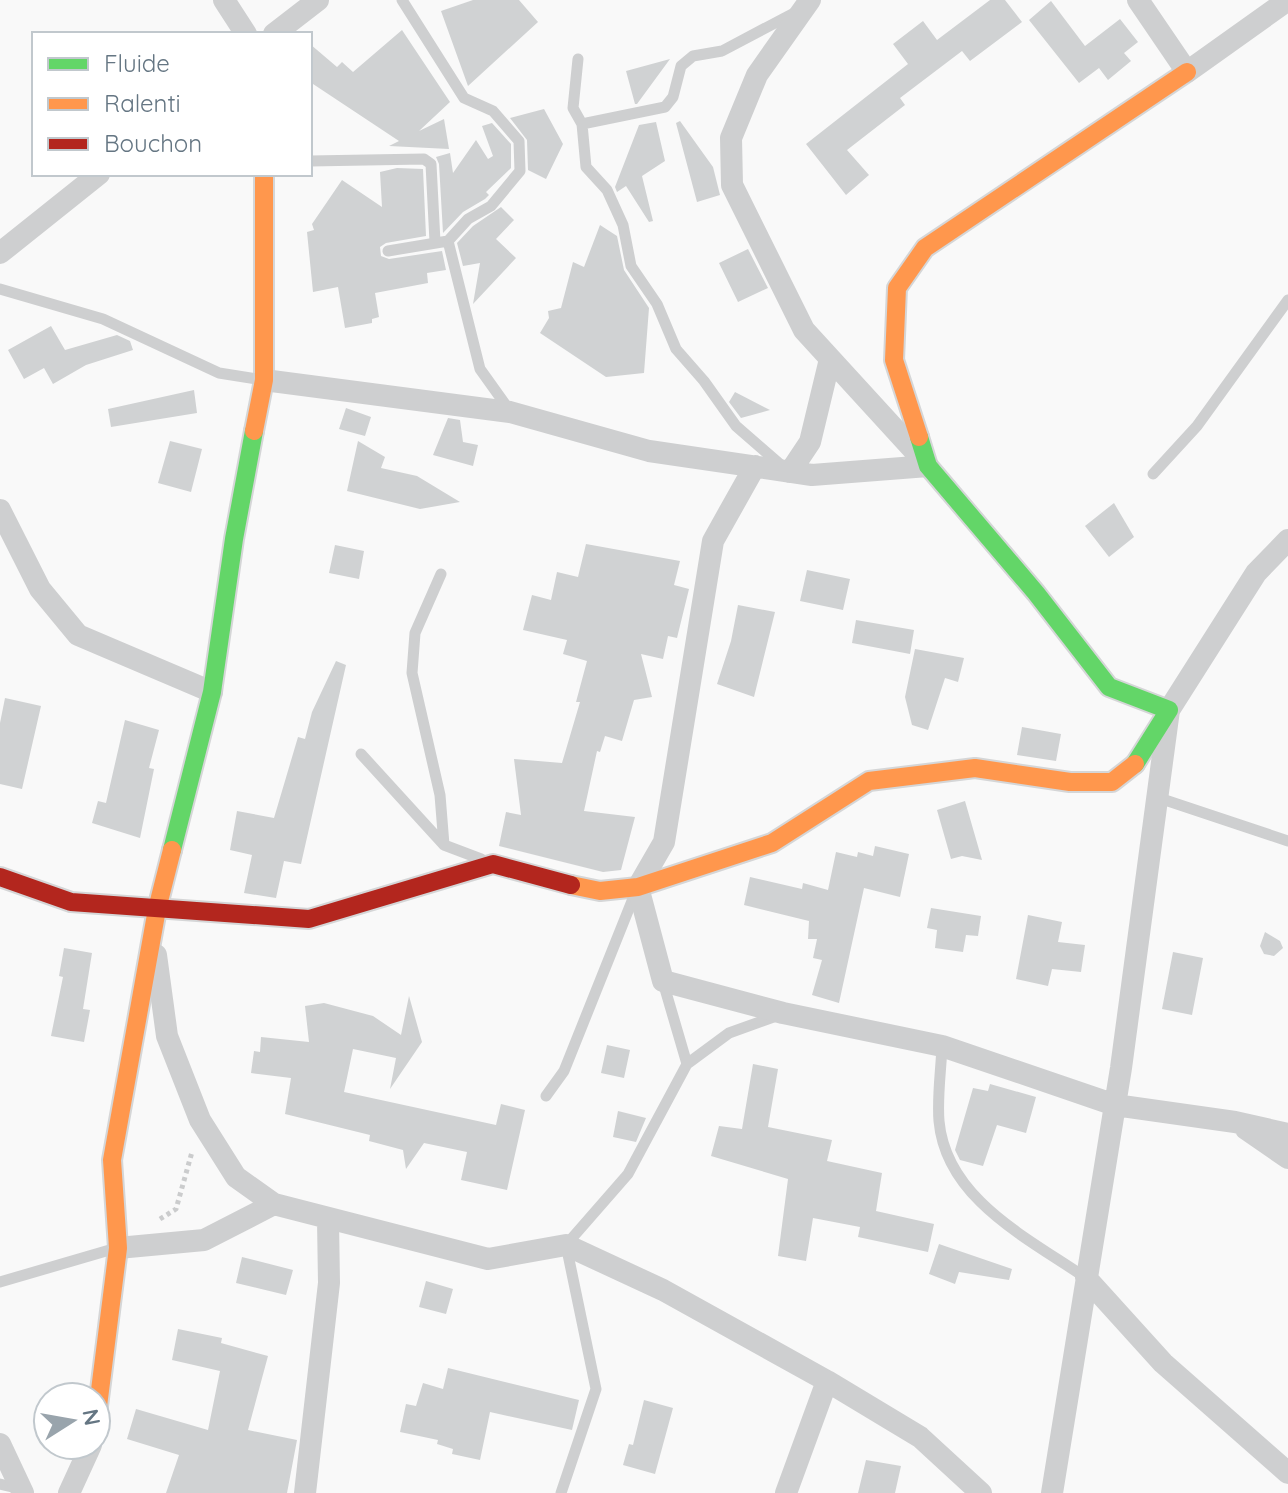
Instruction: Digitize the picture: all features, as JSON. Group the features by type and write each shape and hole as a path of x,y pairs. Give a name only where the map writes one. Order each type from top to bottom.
{"street":[{"path":"224,0 245,32"},
{"path":"277,32 318,0"},
{"path":"1138,0 1187,72"},
{"path":"928,466 894,360 897,288 925,248 1187,72 1288,0"},
{"path":"807,4 752,87 731,138 732,185 804,330 928,466 1036,593 1109,687 1169,710"},
{"path":"0,253 96,176"},
{"path":"101,1381 118,1248 112,1160 157,909 212,692 234,539 264,380 264,176"},
{"path":"790,472 810,442 830,359"},
{"path":"264,380 510,412 649,451 812,475 928,466"},
{"path":"755,466 713,541 664,842 638,887 663,981 783,1013 942,1046 1115,1105 1235,1122 1288,1134"},
{"path":"0,510 40,589 78,635 212,692"},
{"path":"0,877 71,902 309,919 493,864 600,891 638,887 772,843 869,781 975,768 1070,782 1112,782 1137,763 1256,573 1288,540"},
{"path":"1052,1493 1115,1105 1169,710"},
{"path":"153,934 167,1036 200,1120 236,1177 274,1204 488,1259 566,1245 663,1290 827,1381 920,1437 981,1493"},
{"path":"1235,1122 1288,1158"},
{"path":"118,1248 204,1240 274,1204"},
{"path":"305,1493 329,1283 328,1220"},
{"path":"1086,1278 1163,1363 1288,1473"},
{"path":"786,1493 827,1381"},
{"path":"0,1444 15,1489"},
{"path":"69,1493 84,1461"}],"lane":[{"path":"388,251 448,241 468,219 491,206 520,171 519,141 493,111 464,98 402,0"},
{"path":"582,124 665,107 673,97 681,66 693,56 722,51 807,4"},
{"path":"578,59 573,108 582,124 586,167 607,190 623,225 631,266 657,304 676,349 704,381 736,426 790,472"},
{"path":"312,161 424,159 431,164 435,242"},
{"path":"448,241 480,369 510,412"},
{"path":"0,289 103,319 219,373 264,380"},
{"path":"1153,474 1197,426 1288,300"},
{"path":"441,574 415,633 412,673 440,795 444,845"},
{"path":"361,754 444,845 493,864"},
{"path":"1159,798 1288,841"},
{"path":"546,1096 564,1071 638,887"},
{"path":"663,981 687,1064"},
{"path":"561,1493 596,1389 566,1245 628,1174 687,1064 729,1033 783,1013"},
{"path":"942,1046 939,1120 945,1149 966,1187 991,1212 1086,1278"},
{"path":"0,1282 118,1248"}],"path":[{"path":"153,1224 176,1209 200,1120"}],"building":[{"path":"473,0 519,0 538,22 468,86 441,11"},
{"path":"990,0 1005,0 1022,22 970,61 962,51 900,98 905,105 847,150 869,175 846,195 806,144 908,64 893,44 923,21 937,40"},
{"path":"1051,1 1085,46 1120,19 1138,42 1124,53 1131,61 1108,80 1099,68 1079,83 1029,20"},
{"path":"402,30 450,102 419,131 444,119 449,149 389,146 399,141 312,83 312,46 337,67 342,62 353,72"},
{"path":"670,59 637,104 635,104 626,71"},
{"path":"544,109 563,144 546,179 528,170 527,140 510,118"},
{"path":"680,121 713,167 720,195 697,202 676,123"},
{"path":"656,122 665,161 642,176 653,221 649,222 626,186 617,192 615,187 639,125"},
{"path":"492,123 511,144 511,168 486,192 489,195 485,199 463,212 443,233 436,157 450,153 453,173 476,140 488,159 493,156 482,126"},
{"path":"397,168 423,169 426,236 386,243 380,247 381,256 389,259 442,251 446,270 427,273 428,283 375,293 379,317 372,319 372,323 345,328 338,287 313,292 307,232 314,230 312,224 342,180 382,207 380,172"},
{"path":"501,207 514,220 496,239 516,258 473,304 480,263 463,266 457,243 473,226"},
{"path":"600,225 617,236 624,270 649,308 644,373 606,377 540,333 549,318 548,311 561,308 573,262 584,267"},
{"path":"748,249 768,288 738,302 719,263"},
{"path":"51,326 65,350 117,335 130,341 133,350 86,365 53,384 44,368 24,379 8,350"},
{"path":"194,390 197,413 111,427 108,409"},
{"path":"735,392 770,410 741,418 729,402"},
{"path":"346,408 371,417 365,436 339,429"},
{"path":"448,418 460,420 463,442 478,445 473,466 433,455"},
{"path":"170,441 202,449 191,492 158,483"},
{"path":"358,441 385,457 381,468 417,476 460,502 420,509 347,491"},
{"path":"1114,503 1134,537 1109,557 1085,526"},
{"path":"586,544 680,561 674,585 689,589 677,638 668,636 663,659 641,654 652,697 634,700 622,741 605,736 600,752 597,751 584,811 635,817 621,870 603,872 499,846 506,812 521,815 514,759 562,763 580,702 576,702 587,661 563,654 567,640 523,630 532,595 551,600 557,572 578,577"},
{"path":"335,545 364,551 359,579 329,573"},
{"path":"807,570 850,579 843,610 800,601"},
{"path":"738,605 775,612 754,697 717,684 731,641"},
{"path":"856,620 914,630 910,654 852,643"},
{"path":"915,649 964,658 958,682 945,678 928,730 912,725 905,697"},
{"path":"336,661 346,665 301,864 284,861 276,898 244,893 252,855 230,850 237,811 274,818 298,737 305,739 312,712"},
{"path":"5,698 41,706 22,789 0,784 0,723"},
{"path":"125,720 159,730 149,768 154,769 140,838 92,823 98,801 106,803"},
{"path":"1022,727 1061,734 1056,761 1017,755"},
{"path":"965,801 982,860 962,856 951,859 937,810"},
{"path":"875,846 909,854 900,897 864,888 839,1003 812,995 822,960 813,958 817,939 808,939 809,921 744,905 750,877 802,889 803,883 828,890 836,852 857,857 858,852 873,856"},
{"path":"931,908 981,916 978,936 966,935 963,952 935,948 937,930 927,928"},
{"path":"1028,915 1062,922 1058,942 1085,945 1081,972 1052,969 1048,986 1016,979"},
{"path":"1265,932 1280,941 1283,948 1274,956 1264,954 1260,946"},
{"path":"64,948 92,953 83,1009 90,1010 84,1042 51,1036 63,977 59,976"},
{"path":"1173,952 1203,958 1192,1015 1162,1009"},
{"path":"409,996 422,1042 390,1089 396,1058 353,1049 344,1092 496,1125 501,1104 525,1110 507,1190 461,1180 467,1152 424,1143 406,1169 403,1150 369,1141 370,1135 285,1114 291,1078 251,1073 254,1051 260,1052 261,1037 309,1042 305,1006 324,1003 373,1016 401,1035"},
{"path":"607,1045 630,1050 624,1078 601,1073"},
{"path":"753,1064 778,1069 768,1127 832,1140 827,1161 882,1173 876,1211 934,1224 928,1252 858,1237 860,1227 813,1218 806,1261 778,1256 788,1179 711,1156 719,1126 742,1129"},
{"path":"990,1084 1036,1097 1026,1133 997,1125 983,1166 960,1160 955,1150 973,1088 988,1091"},
{"path":"618,1111 646,1118 636,1142 613,1137"},
{"path":"939,1244 1012,1269 1009,1280 959,1272 955,1284 929,1274"},
{"path":"242,1257 293,1270 286,1295 236,1283"},
{"path":"426,1281 453,1289 446,1314 419,1307"},
{"path":"178,1329 222,1338 221,1343 268,1356 248,1430 297,1440 287,1493 166,1493 179,1455 127,1439 136,1409 208,1430 220,1371 172,1360"},
{"path":"448,1368 579,1400 572,1430 490,1412 480,1460 452,1454 453,1449 437,1444 438,1440 400,1432 406,1404 416,1406 423,1383 443,1389"},
{"path":"644,1400 673,1408 655,1474 623,1465 629,1444 633,1445"},
{"path":"866,1460 901,1466 895,1493 858,1493"}],"traffic: fast":[{"path":"172,850 212,692 234,539 254,431"},
{"path":"919,437 928,466 1036,593 1109,687 1169,710 1135,764"}],"traffic: slow":[{"path":"919,437 894,360 897,288 925,248 1187,72"},
{"path":"254,431 264,380 264,176"},
{"path":"571,885 600,891 638,887 772,843 869,781 975,768 1070,782 1112,782 1135,764"},
{"path":"101,1381 118,1248 112,1160 157,909 172,850"}],"traffic: jam":[{"path":"0,877 71,902 309,919 493,864 571,885"}]}
